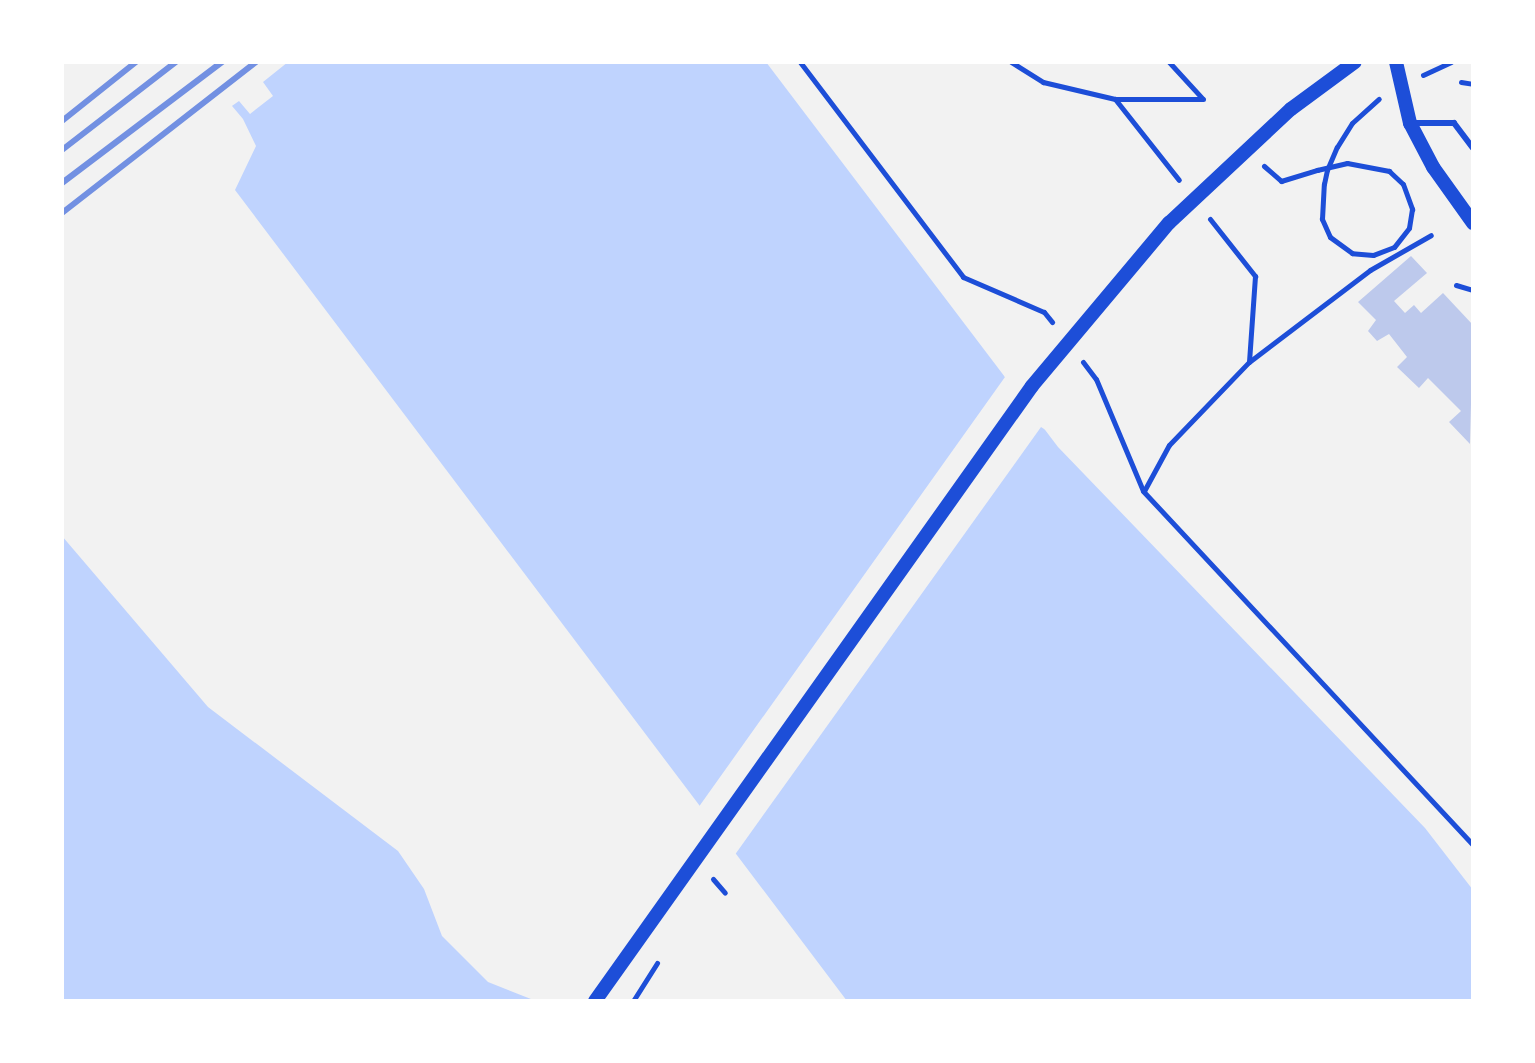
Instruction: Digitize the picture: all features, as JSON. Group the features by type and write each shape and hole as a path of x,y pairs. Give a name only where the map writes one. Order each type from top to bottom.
{"street":[{"path":"595,1001 1032,386 1169,223 1291,109 1355,62"},
{"path":"1396,62 1398,87 1410,123 1433,167 1473,223"}],"lane":[{"path":"1410,123 1454,123 1473,148"}],"path":[{"path":"800,62 963,277 1044,312 1061,334"},
{"path":"1115,99 1203,99 1169,62"},
{"path":"1263,165 1281,181 1347,163 1389,171 1411,201 1405,235 1381,253 1344,250 1330,237 1322,219 1324,184 1352,123 1398,87 1451,62"},
{"path":"1461,82 1473,84"},
{"path":"1143,491 1169,445 1249,362 1370,270 1431,235"},
{"path":"1456,285 1472,290"},
{"path":"1079,357 1096,379 1143,491 1473,844"},
{"path":"712,879 725,893"}],"water":[{"path":"195,62 766,62 1058,447 1425,828 1473,890 1473,1001 847,1001 235,190 256,146 243,119"},
{"path":"62,536 208,707 398,851 424,889 442,936 488,982 536,1001 62,1001"}],"pier":[{"path":"191,62 288,62 263,82 273,96 250,114 239,101 229,108"},
{"path":"994,355 1055,436 1041,427 734,856 698,808 1005,377"}],"building":[{"path":"1411,256 1427,273 1394,301 1405,313 1414,305 1421,313 1443,293 1473,325 1470,444 1449,422 1461,411 1428,378 1419,388 1397,367 1407,357 1389,334 1377,341 1368,331 1376,320 1358,302"}],"railway":[{"path":"62,121 136,62"},
{"path":"62,150 176,62"},
{"path":"62,183 222,62"},
{"path":"62,213 256,62"}]}
